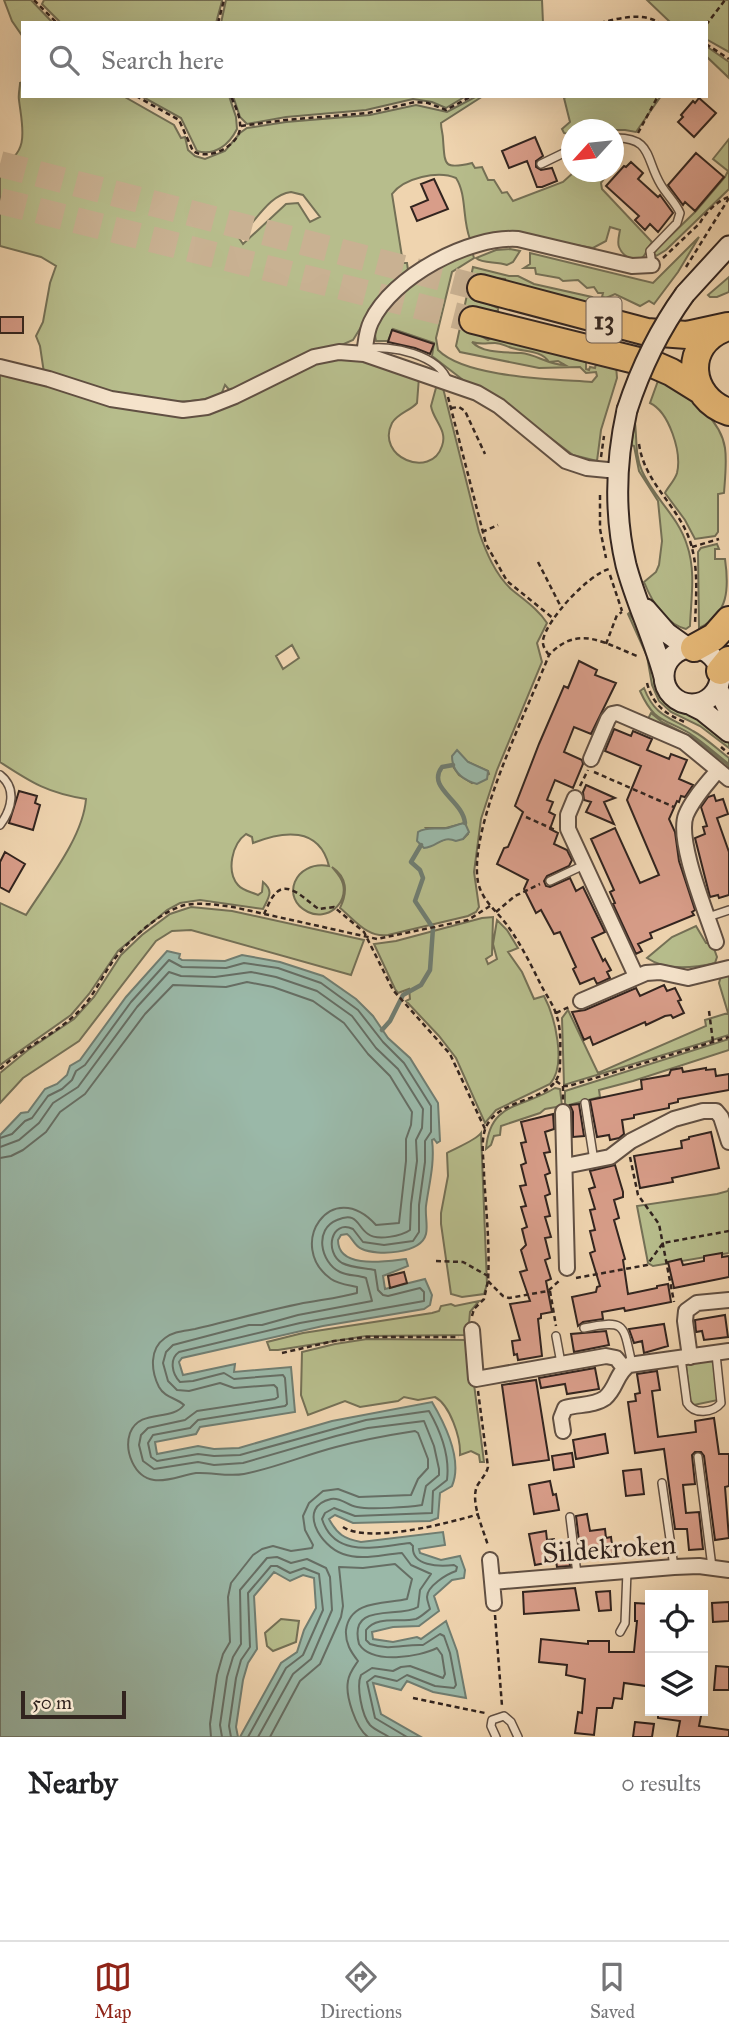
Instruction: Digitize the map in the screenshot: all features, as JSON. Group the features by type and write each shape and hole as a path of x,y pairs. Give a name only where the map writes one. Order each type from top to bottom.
{"highway":[{"name":"13","path":"481,288 647,332 687,335 728,326"},
{"name":"13","path":"473,320 654,365 700,390 709,402 726,416"},
{"name":"13","path":"700,390 695,368 701,346 717,331 728,326"},
{"path":"692,642 714,637 729,620"}],"main road":[{"path":"729,246 685,294 655,340 627,410 618,471 618,500 630,606 669,692 681,702 703,711 729,732"},
{"path":"630,606 667,634 692,642 709,653 722,673 729,711"},
{"path":"664,677 672,656 692,642"},
{"path":"689,704 708,699 722,673"}],"street":[{"path":"365,352 372,318 394,292 438,260 483,241 519,239 632,266 652,265"},
{"path":"0,368 48,379 111,399 183,410 207,407 235,396 314,357 338,352 365,352 488,399 566,461 587,468 618,471"},
{"path":"591,759 608,719 615,713 675,737 723,774 687,812 683,836 716,942"},
{"path":"575,797 567,822 571,836 636,976"},
{"path":"581,1001 636,976 653,972 688,978 729,968"},
{"path":"565,1166 610,1157 627,1144 678,1117 710,1110 721,1117 729,1142"},
{"path":"563,1112 565,1276"},
{"path":"685,1358 685,1313 697,1303 729,1300"},
{"path":"472,1333 476,1379 610,1356 628,1366 723,1352"},
{"path":"563,1431 563,1410 603,1399 628,1366"},
{"path":"490,1560 494,1603"},
{"name":"Sildekroken","path":"493,1582 674,1567 729,1570"}],"lane":[{"path":"624,139 637,141 646,149 662,186 680,214 677,223 650,251 652,265"},
{"path":"541,164 561,154"},
{"path":"0,775 8,782 12,792 4,821 0,825"},
{"path":"550,881 584,865"},
{"path":"708,917 729,910"},
{"path":"585,1103 594,1161"},
{"path":"584,1328 610,1323 621,1327 625,1333 628,1366"},
{"path":"556,1336 561,1363"},
{"path":"685,1358 687,1403 691,1409 698,1412 715,1409 721,1403 723,1352"},
{"path":"698,1457 712,1567"},
{"path":"662,1483 674,1567"},
{"path":"570,1517 577,1574"},
{"path":"620,1632 625,1623 627,1570"},
{"path":"496,1737 491,1726 492,1720 504,1716 519,1737"}],"path":[{"path":"34,0 55,21"},
{"path":"219,21 224,0"},
{"path":"708,22 725,0"},
{"path":"611,21 633,17 656,21"},
{"path":"708,45 729,59"},
{"path":"140,98 179,120 190,147 196,154 212,154 225,149 241,126 368,113 415,102 428,103 446,110 468,98"},
{"path":"232,98 241,126"},
{"path":"637,141 637,134 657,98"},
{"path":"652,265 665,257 722,199 729,197"},
{"path":"681,274 729,197"},
{"path":"448,382 451,408 490,554 507,581 554,620"},
{"path":"451,408 459,407 465,411 485,454"},
{"path":"639,437 641,457 647,471 681,522 692,547 696,572 692,642"},
{"path":"482,532 498,525"},
{"path":"692,547 719,539"},
{"path":"538,562 562,609"},
{"path":"549,655 542,643 554,620 598,573 609,569"},
{"path":"606,644 617,615 630,606"},
{"path":"485,1129 499,1111 546,1090 556,1081 559,1074 560,1043 556,1013 517,940 490,906 480,888 477,875 486,816 549,655 565,642 590,638 637,656"},
{"path":"575,797 588,770 687,812"},
{"path":"526,817 571,836"},
{"path":"496,912 515,896 550,881"},
{"path":"264,914 276,892 292,891 298,892 319,909 334,907 359,927 367,937 396,995 454,1060 485,1129 488,1279 484,1300 473,1311 472,1333 367,1337 334,1341 282,1353"},
{"path":"0,1069 79,1011 119,954 161,916 182,906 201,904 233,907 367,937 388,939 433,926 468,920 490,906"},
{"path":"709,1011 713,1042"},
{"path":"556,1081 563,1086 569,1086 729,1037"},
{"path":"627,1144 637,1193 658,1222 674,1303 685,1313"},
{"path":"436,1261 463,1262 488,1279 502,1296 509,1298 550,1291 565,1276 647,1265 663,1243 729,1231"},
{"path":"550,1291 556,1336"},
{"path":"476,1379 488,1467 476,1490 490,1560"},
{"path":"342,1527 354,1533 388,1532 439,1525 479,1514"},
{"path":"494,1603 501,1693"},
{"path":"413,1698 473,1709"}],"green space":[{"path":"4,0 31,0 51,21 21,21 21,34 12,21"},
{"path":"44,0 222,0 217,21 59,21 42,4"},
{"path":"226,0 542,0 543,21 221,21"},
{"path":"647,0 729,0 729,52 708,40 708,21 669,21"},
{"path":"708,47 729,62 729,78 708,58"},
{"path":"21,83 21,98 127,98 174,125 181,138 185,137 188,150 205,159 225,151 247,128 370,115 416,105 447,112 473,98 480,98 441,123 447,163 456,166 472,163 475,168 482,167 488,180 494,180 502,193 507,192 513,201 563,182 602,182 602,189 652,242 643,257 636,260 629,258 619,247 620,230 610,227 606,241 593,248 506,233 470,239 462,192 456,178 440,175 422,177 397,188 392,194 403,263 407,263 408,270 366,319 353,340 232,393 225,385 221,395 199,400 177,402 132,397 44,373 36,336 43,322 56,266 41,257 0,246 0,165 16,154 22,138 19,98","holes":["291,192 303,195 320,217 310,222 298,203 286,204 243,244 237,235 244,232 277,197"]},
{"path":"145,98 230,98 237,129 221,148 210,152 197,151 181,118"},
{"path":"234,98 463,98 446,108 432,102 413,99 366,110 286,117 247,124 240,117"},
{"path":"564,98 660,98 636,132 625,130 624,119 569,119"},
{"path":"729,139 729,189 666,250 656,256 654,253 658,248 696,211 725,177 728,171 713,159"},
{"path":"699,237 654,304 649,301 640,306 615,294 602,297 603,293 598,293 594,287 587,288 578,280 563,281 536,274 535,268 524,268 530,264 530,253 653,283"},
{"path":"496,250 520,251 513,262 507,265 476,258"},
{"path":"472,251 474,258 452,272 436,338 438,350 468,366 489,372 555,380 592,382 597,376 596,372 586,373 580,367 539,368 460,352 456,346 473,267 518,276 534,284 609,302 607,308 504,285 505,279 492,278 486,303 498,308 498,311 480,311 476,333 488,340 491,338 488,333 554,350 586,362 586,369 589,370 590,367 595,368 596,364 616,365 617,378 601,430 597,461 573,455 500,400 467,383 432,356 434,343 393,329 388,341 376,341 376,327 383,312 395,299 427,275","holes":["472,342 495,343 537,353 549,362 526,354 482,349"]},
{"path":"729,277 729,292 717,297 708,295"},
{"path":"338,357 356,358 419,377 417,403 392,423 389,435 391,446 397,454 417,463 427,462 436,456 442,446 442,430 431,406 437,384 443,388 479,532 488,555 505,583 547,623 537,643 542,662 497,770 481,819 474,872 479,907 468,916 388,935 374,934 340,908 344,896 345,885 341,875 332,867 343,884 344,891 339,904 322,914 308,912 299,906 293,890 300,874 317,866 329,866 317,844 308,838 288,834 253,843 252,837 246,834 234,851 232,873 240,887 258,895 262,892 263,882 266,885 269,894 263,909 200,900 180,903 167,910 118,951 71,1015 0,1065 0,903 26,915 71,844 86,799 61,794 41,786 0,762 0,372 107,403 153,413 183,416 301,367","holes":["292,645 299,658 283,669 276,656","468,762 488,771 489,774 472,783 459,775 454,768","465,823 468,834 463,839 449,838 437,842 426,828 446,828"]},
{"path":"659,378 700,407 722,436 726,453 724,493 718,494 718,532 715,536 695,539 665,493 677,473 678,454 673,433 663,415 650,403"},
{"path":"635,423 637,453 642,471 678,525 690,555 692,595 690,626 686,629 665,617 644,582 656,572 662,541 658,501 639,471 634,446 631,445"},
{"path":"717,544 719,549 715,549 715,559 725,559 725,599 716,616 699,628 698,552 701,548"},
{"path":"629,613 648,649 658,694 672,707 708,724 729,741 729,748 700,726 671,712 659,701 652,685 647,656"},
{"path":"644,688 658,711 707,740 729,758 729,764 689,733 655,714 640,691"},
{"path":"651,713 662,722 694,738 729,766 729,774 647,721"},
{"path":"191,907 232,911 364,940 351,975 191,930 172,931 156,941 79,1041 23,1078 0,1103 0,1073 74,1019 94,997 121,955 142,935 170,914"},
{"path":"493,917 492,955 486,959 488,964 497,959 493,944 497,920 518,948 508,952 522,972 534,999 544,996 558,1041 558,1065 550,1084 496,1110 485,1123 456,1058 406,1001 410,999 409,989 398,993 395,989 374,944"},
{"path":"696,926 706,943 712,943 717,957 715,963 671,967 647,958 672,937"},
{"path":"729,974 729,1035 564,1085 562,1018 568,1010 598,1073 706,1026 705,1020 728,1013 719,983 721,976"},
{"path":"729,1039 729,1050 599,1090 600,1097 565,1106 565,1091"},
{"path":"555,1088 560,1089 562,1106 545,1109 501,1126 500,1135 494,1136 491,1145 486,1149 489,1133 501,1114"},
{"path":"481,1133 487,1284 484,1294 462,1297 451,1294 441,1224 448,1176 447,1153"},
{"path":"729,1188 729,1253 653,1266 648,1263 637,1206 717,1194 728,1191"},
{"path":"479,1301 470,1312 468,1335 366,1336 278,1350 270,1350 267,1342 303,1333 432,1313 439,1311 441,1306"},
{"path":"367,1339 469,1340 471,1384 474,1384 484,1462 480,1462 479,1455 471,1451 460,1455 454,1423 445,1407 435,1397 418,1400 404,1397 398,1401 360,1407 345,1401 308,1415 301,1395 302,1352"},
{"path":"710,1359 714,1364 718,1400 694,1405 690,1400 686,1365 689,1362"},
{"path":"281,1619 299,1621 296,1642 273,1651 267,1646 265,1633"}],"water":[{"path":"457,750 468,762 488,771 487,779 477,784 459,774 452,762 452,756"},
{"path":"465,823 469,832 463,839 447,839 424,848 417,841 418,832 422,830 448,828"},
{"path":"167,951 180,954 179,958 182,960 225,961 242,955 280,962 323,976 356,999 373,1016 388,1038 410,1058 438,1103 440,1141 437,1143 432,1140 432,1165 426,1206 427,1231 422,1241 408,1249 388,1253 362,1249 347,1234 341,1235 338,1240 340,1250 355,1260 376,1262 406,1259 408,1266 383,1276 385,1289 425,1279 432,1295 430,1305 424,1309 323,1326 182,1358 179,1362 183,1375 235,1364 234,1372 291,1367 295,1412 200,1427 196,1434 155,1442 157,1454 198,1446 214,1449 239,1448 332,1421 432,1402 447,1431 455,1465 452,1486 440,1493 438,1518 430,1521 353,1523 335,1515 329,1519 342,1535 361,1542 443,1532 445,1545 419,1549 420,1553 441,1560 460,1556 465,1570 464,1578 452,1580 434,1596 439,1611 419,1626 393,1627 372,1632 373,1639 393,1642 417,1637 421,1639 446,1621 457,1651 466,1698 433,1692 407,1681 401,1690 373,1683 381,1714 421,1737 240,1737 281,1663 297,1652 304,1630 316,1608 314,1578 303,1575 290,1581 274,1572 254,1596 257,1649 248,1663 243,1680 236,1727 238,1737 0,1737 0,1135 21,1113 28,1112 45,1089 57,1084 67,1075 70,1066 80,1060 126,997"}],"building":[{"path":"699,98 716,113 694,137 678,122 693,101 695,103"},
{"path":"535,137 543,156 536,161 536,167 541,170 552,168 557,181 542,187 537,187 527,161 509,168 502,151"},
{"path":"696,153 724,177 695,211 685,202 683,205 668,185"},
{"path":"631,162 643,173 638,179 658,197 660,195 673,213 658,232 650,224 645,230 635,220 639,216 606,186 610,182 624,182 624,166"},
{"path":"434,179 448,209 417,221 411,207 428,200 421,184"},
{"path":"0,317 23,317 23,333 0,333"},
{"path":"392,330 434,344 430,354 388,342"},
{"path":"579,661 597,670 595,675 616,683 591,734 574,727 564,752 582,760 583,764 573,788 555,780 547,800 553,802 549,812 555,815 550,829 558,833 554,844 567,850 572,860 569,866 547,876 544,881 546,886 550,887 570,878 576,891 583,887 605,932 592,938 603,961 605,959 611,970 607,972 610,978 597,984 594,978 580,984 573,969 576,967 560,932 554,934 541,910 536,913 524,889 528,880 497,864 504,848 508,847 523,812 515,806 539,744 564,686 568,688"},
{"path":"614,729 631,736 633,731 652,739 647,750 669,759 671,754 687,760 679,779 693,785 685,797 681,796 679,802 677,801 669,819 675,832 679,861 695,910 692,912 694,915 650,933 652,938 638,944 642,951 636,954 613,904 615,903 610,892 614,890 591,839 615,828 640,883 659,875 627,800 641,766 605,751"},
{"path":"586,785 615,798 604,802 614,824 586,812 591,802 584,800"},
{"path":"19,791 37,796 35,803 40,805 33,830 9,823"},
{"path":"714,795 716,801 723,799 728,814 717,818 729,852 729,895 719,898 718,895 710,897 695,838 705,834 703,827 707,826 701,807 708,797"},
{"path":"5,852 25,864 9,892 0,887 0,862"},
{"path":"664,985 667,991 675,988 684,1013 673,1018 671,1015 665,1016 646,1025 645,1022 593,1045 590,1037 584,1040 572,1012 585,1010 636,988 640,996"},
{"path":"682,1068 683,1072 706,1068 715,1069 716,1076 729,1074 729,1090 678,1099 678,1102 669,1104 669,1108 622,1120 624,1134 619,1138 610,1140 609,1135 597,1137 590,1100 642,1089 641,1080 669,1075 671,1070"},
{"path":"579,1104 584,1136 573,1137 573,1112 570,1105"},
{"path":"553,1114 554,1129 545,1132 550,1152 544,1153 550,1173 545,1175 550,1194 545,1196 550,1216 545,1217 551,1237 545,1238 550,1258 545,1260 551,1279 546,1281 552,1312 541,1314 538,1319 542,1356 518,1360 517,1354 514,1355 512,1341 520,1340 510,1304 530,1301 520,1272 527,1270 521,1250 526,1245 522,1229 527,1227 521,1207 526,1206 520,1186 526,1185 521,1165 526,1163 521,1143 526,1142 521,1122"},
{"path":"711,1132 719,1168 672,1178 673,1182 640,1188 634,1156 682,1148 681,1141"},
{"path":"615,1165 623,1197 614,1200 619,1218 614,1220 625,1259 628,1294 668,1284 671,1302 625,1311 624,1308 602,1312 603,1319 583,1322 578,1326 572,1297 596,1292 600,1286 590,1253 595,1251 590,1231 595,1230 590,1210 595,1209 589,1189 595,1187 590,1171"},
{"path":"722,1253 722,1257 729,1256 729,1277 674,1288 668,1262 681,1259 683,1265 704,1261 704,1256"},
{"path":"404,1272 407,1283 390,1288 388,1276"},
{"path":"725,1315 728,1337 704,1340 702,1331 696,1332 695,1320"},
{"path":"664,1324 668,1346 644,1353 642,1341 634,1343 629,1329"},
{"path":"606,1331 609,1345 574,1352 571,1334"},
{"path":"595,1368 599,1389 567,1394 565,1384 541,1388 539,1378"},
{"path":"657,1371 660,1390 652,1391 658,1437 696,1432 695,1421 714,1418 719,1454 729,1454 729,1486 725,1487 729,1538 715,1540 704,1456 701,1452 692,1455 695,1484 683,1485 686,1513 699,1512 703,1549 689,1550 687,1529 675,1529 664,1449 635,1453 628,1402 636,1401 635,1394 640,1393 637,1374"},
{"path":"536,1380 549,1460 513,1465 502,1385"},
{"path":"605,1434 608,1453 576,1459 573,1440"},
{"path":"572,1453 574,1467 554,1470 552,1456"},
{"path":"641,1469 644,1494 626,1496 623,1471"},
{"path":"550,1481 559,1510 534,1514 529,1485"},
{"path":"587,1514 590,1531 605,1529 606,1538 611,1537 613,1553 591,1556 590,1548 580,1549 576,1516"},
{"path":"546,1531 547,1540 554,1539 557,1552 568,1550 570,1566 557,1567 556,1561 535,1565 529,1534"},
{"path":"575,1588 579,1610 524,1614 523,1592"},
{"path":"610,1591 611,1610 599,1611 596,1592"},
{"path":"729,1602 729,1621 713,1622 712,1603"},
{"path":"635,1603 645,1604 645,1686 624,1683 622,1699 614,1698 612,1708 597,1708 594,1735 575,1733 578,1712 582,1713 585,1679 566,1675 567,1665 539,1662 541,1639 588,1644 588,1641 609,1641 609,1652 634,1652"},
{"path":"716,1666 729,1667 729,1690 714,1690"},
{"path":"701,1716 699,1726 729,1730 729,1737 677,1737 680,1721 658,1718"},
{"path":"635,1722 654,1724 652,1737 633,1737"}],"waterway":[{"path":"453,765 442,767 438,774 439,781 463,815 465,823"},
{"path":"382,1030 390,1021 403,995 421,985 430,970 433,928 415,901 423,878 420,870 411,862 421,845"}],"tunnel":[{"path":"0,164 481,288"},
{"path":"0,201 473,320"}]}
